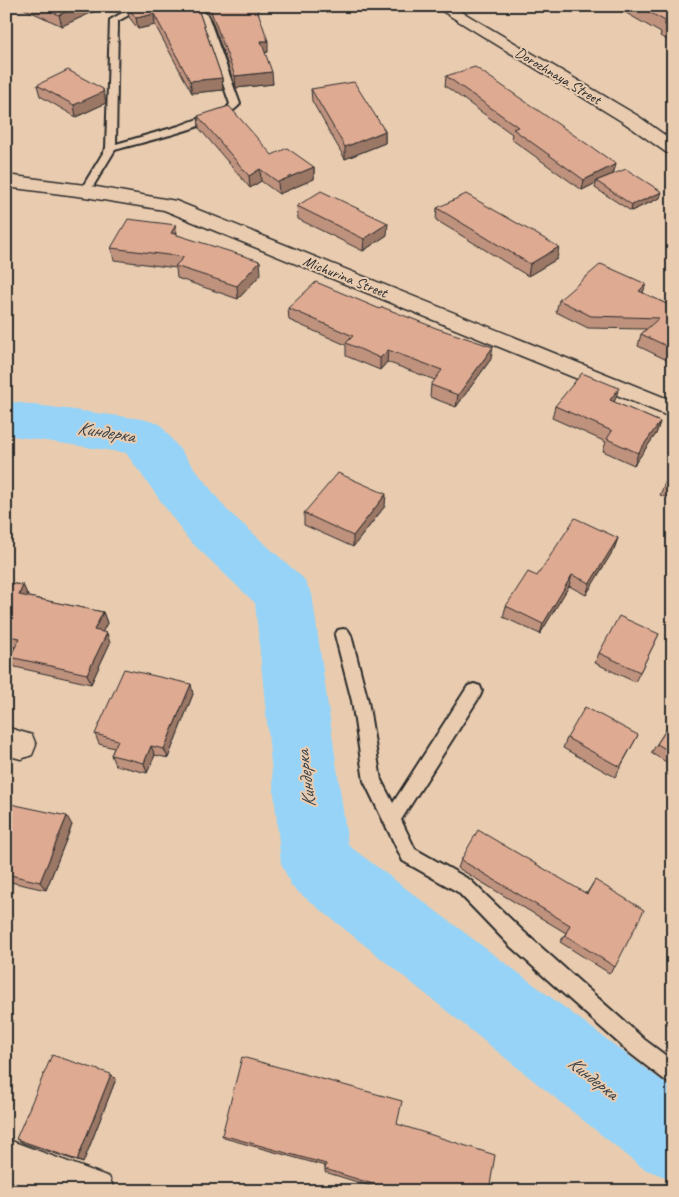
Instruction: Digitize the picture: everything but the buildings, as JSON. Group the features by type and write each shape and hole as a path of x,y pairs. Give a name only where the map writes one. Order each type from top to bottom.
{"street":[{"name":"Dorozhnaya Street","path":"441,6 632,120 672,148"},
{"name":"Michurina Street","path":"6,181 85,191 169,205 673,410"},
{"path":"6,1159 95,1191"}],"lane":[{"path":"85,191 112,148 114,20 141,6"},
{"path":"112,148 190,125 230,110 235,104 204,16 192,6"},
{"path":"343,635 360,701 373,781 410,855 464,886 517,939 638,1047 673,1074"},
{"path":"392,819 474,690"}],"waterway":[{"name":"Киндерка","path":"6,418 142,437 207,524 283,594 316,863 673,1140"}]}
